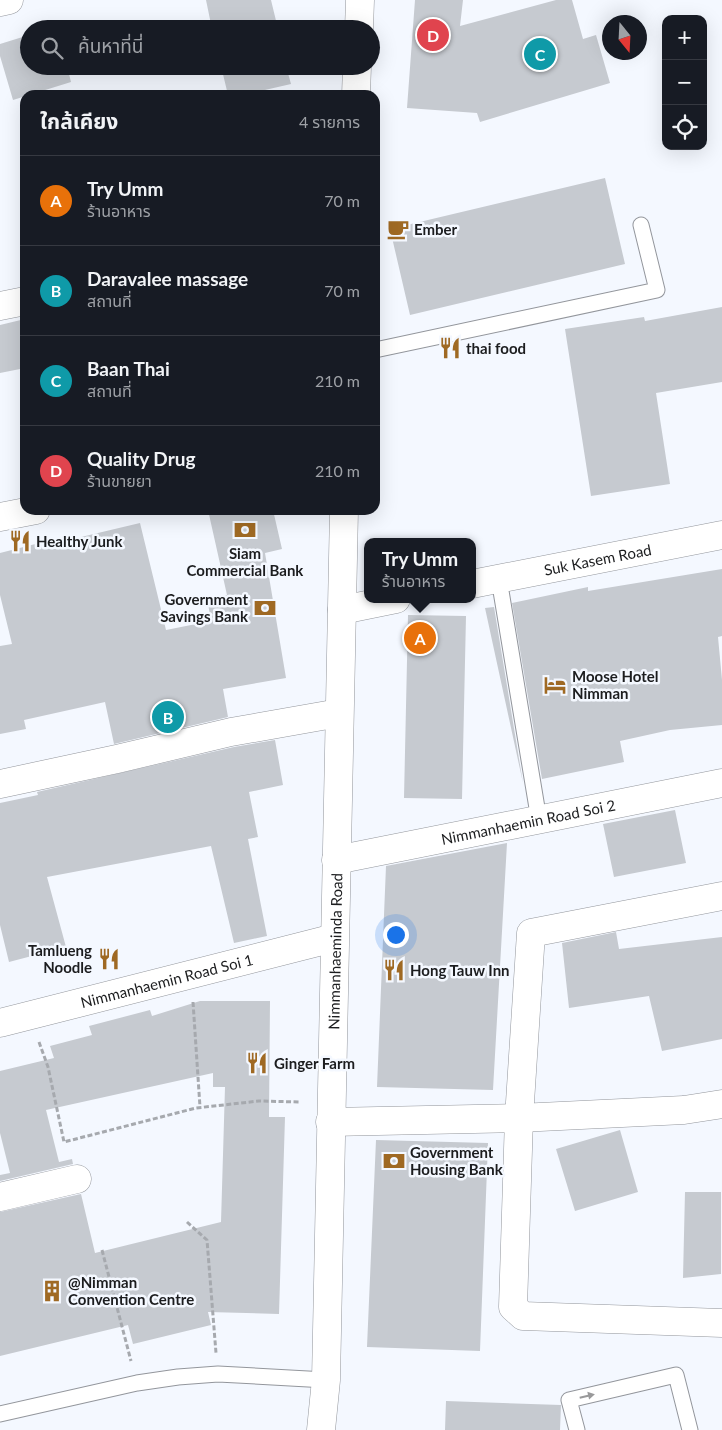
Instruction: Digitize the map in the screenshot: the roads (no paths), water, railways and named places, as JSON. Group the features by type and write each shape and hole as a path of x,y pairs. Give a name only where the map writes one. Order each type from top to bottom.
{"street":[{"path":"0,2 8,0"},
{"path":"359,20 360,0"},
{"path":"356,90 357,75"},
{"path":"0,306 20,302"},
{"path":"0,517 20,513"},
{"name":"Nimmanhaeminda Road","path":"326,1430 325,1387 330,1122 344,515"},
{"name":"Suk Kasem Road","path":"476,583 722,535"},
{"path":"342,610 376,603"},
{"path":"0,784 117,760 231,732 339,712"},
{"name":"Nimmanhaemin Road Soi 2","path":"336,860 722,784"},
{"path":"722,896 531,933 519,1118 513,1307 523,1316 722,1323"},
{"name":"Nimmanhaemin Road Soi 1","path":"0,1023 334,938"},
{"path":"330,1122 519,1118 684,1110 722,1104"},
{"path":"0,1197 77,1179"},
{"name":"Nimmanhaeminda Road","path":"321,1430 325,1387"}],"lane":[{"path":"380,349 657,290 642,225"},
{"path":"499,579 539,820"},
{"path":"0,1414 137,1383 218,1374 325,1387"},
{"path":"577,1430 569,1400 676,1374 690,1430"}],"place":[{"name":"Quality Drug","path":"433,35"},
{"name":"Baan Thai","path":"540,54"},
{"name":"Ember","path":"398,229"},
{"name":"thai food","path":"450,348"},
{"name":"Siam Commercial Bank","path":"245,530"},
{"name":"Healthy Junk","path":"20,541"},
{"name":"Government Savings Bank","path":"265,608"},
{"name":"Try Umm","path":"420,638"},
{"name":"Moose Hotel Nimman","path":"555,685"},
{"name":"Daravalee massage","path":"168,717"},
{"name":"Tamlueng Noodle","path":"109,959"},
{"name":"Hong Tauw Inn","path":"394,970"},
{"name":"Ginger Farm","path":"257,1063"},
{"name":"Government Housing Bank","path":"394,1161"},
{"name":"@Nimman Convention Centre","path":"52,1291"}]}
